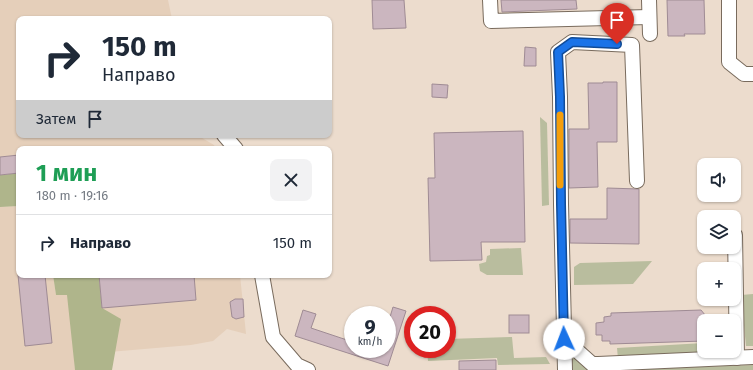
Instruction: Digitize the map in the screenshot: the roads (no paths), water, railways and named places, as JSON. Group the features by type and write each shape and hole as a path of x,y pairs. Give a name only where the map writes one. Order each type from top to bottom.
{"lane":[{"path":"490,0 491,21 649,17"},
{"path":"649,0 650,34"},
{"path":"729,0 729,62 744,74 753,74"},
{"path":"565,370 558,52 572,42 632,45 637,181"},
{"path":"227,138 233,146"},
{"path":"735,254 736,314"},
{"path":"263,278 273,337 297,365 308,370"},
{"path":"564,339 592,364 737,358"},
{"path":"741,358 753,357"}]}
